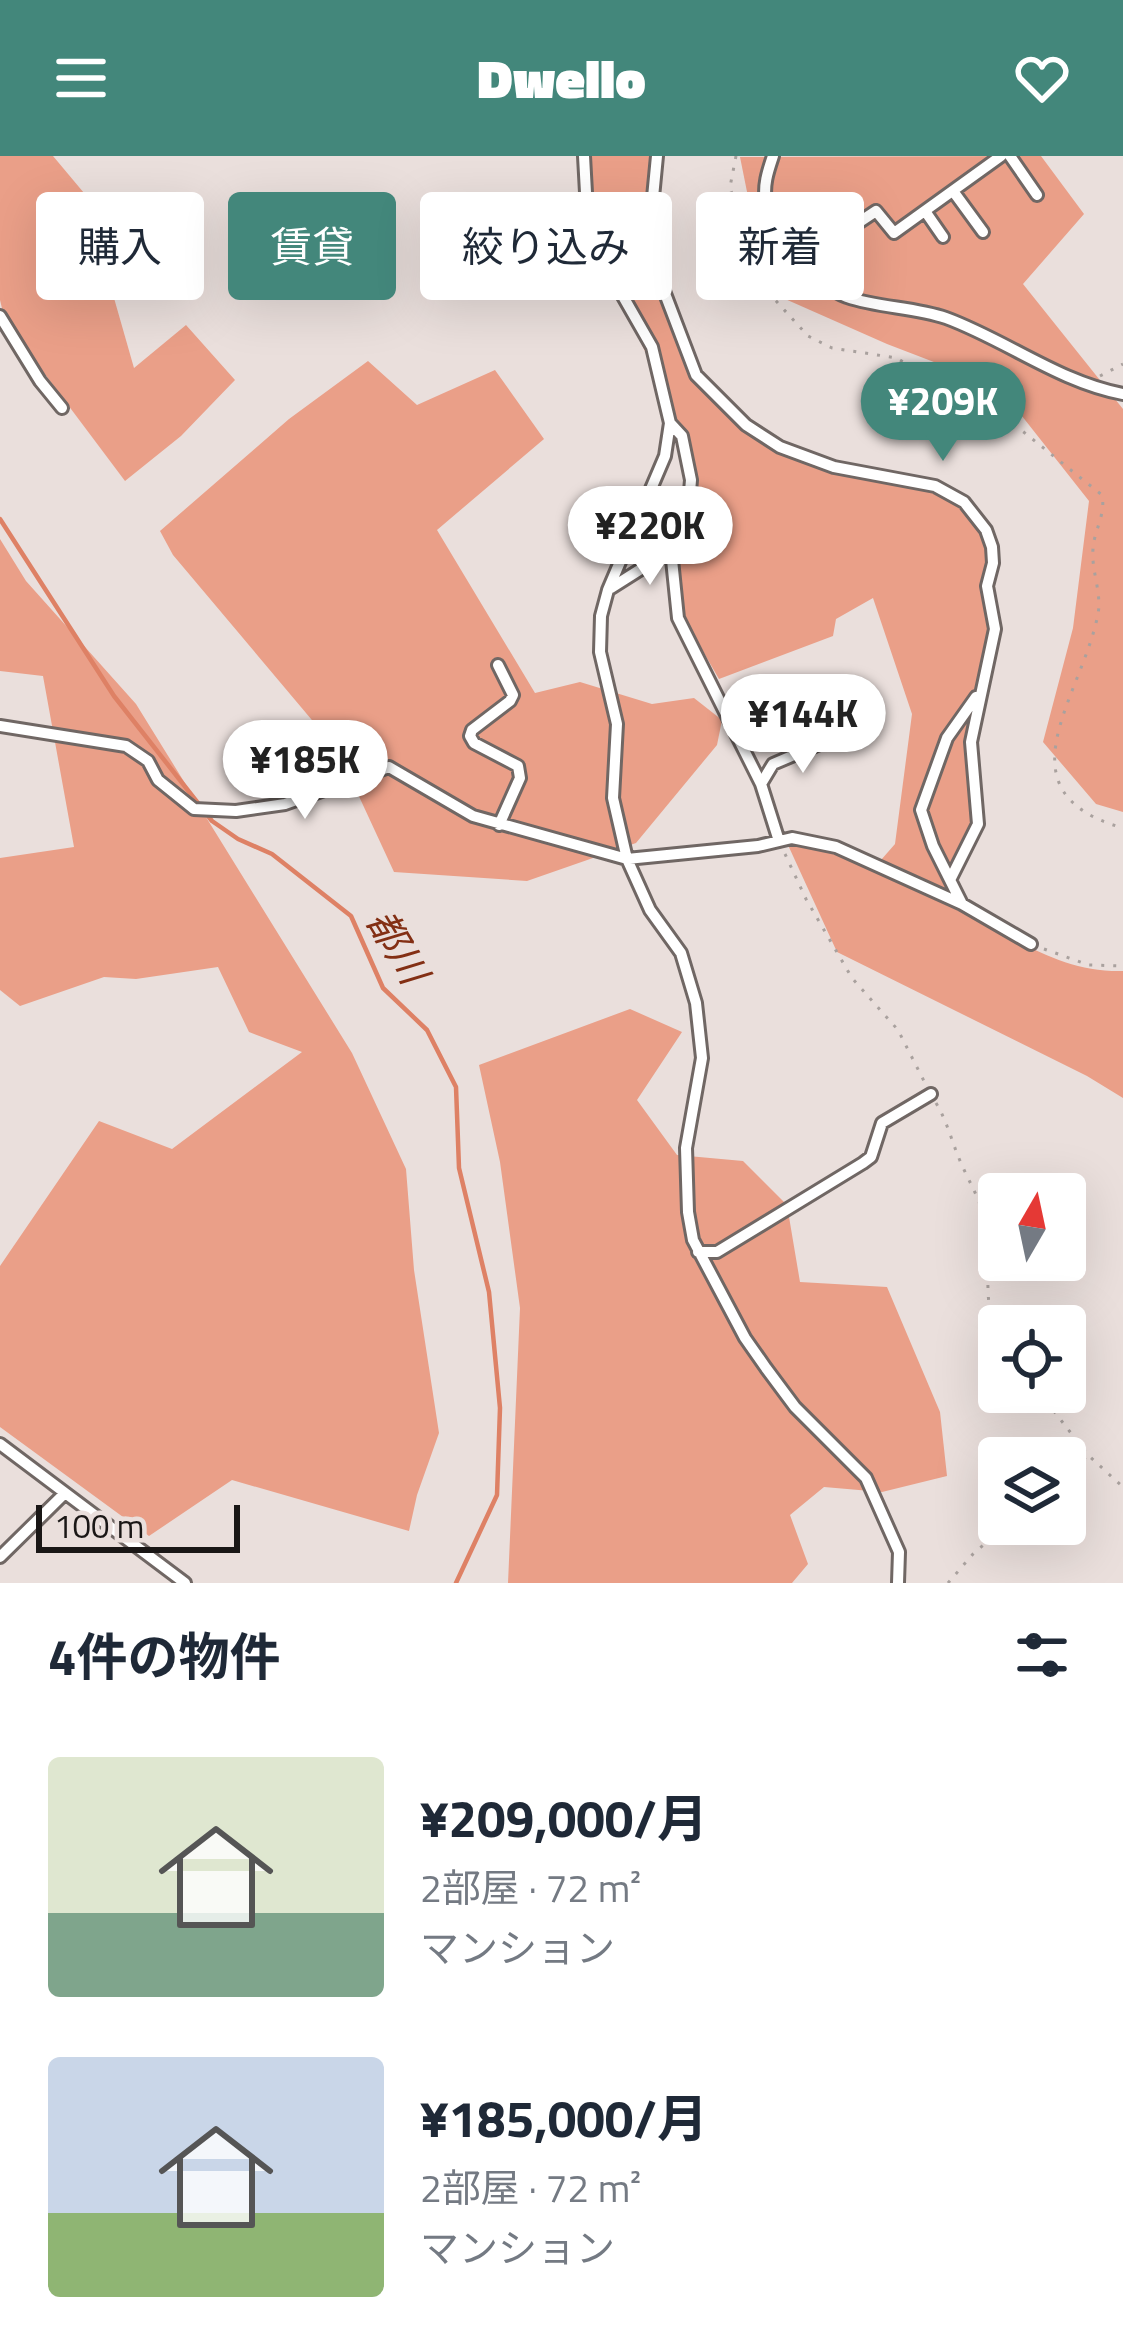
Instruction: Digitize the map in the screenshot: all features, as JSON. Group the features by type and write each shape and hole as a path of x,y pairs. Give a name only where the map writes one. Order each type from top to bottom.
{"street":[{"path":"584,156 587,211 596,249 652,347 670,423 665,456 608,590 601,616 600,652 617,724 613,797 626,859 650,910 681,953 696,1004 702,1058 686,1148 688,1212 698,1252 745,1338 795,1407 866,1478 899,1552 898,1583"},
{"path":"657,156 648,249 696,375 746,424 780,447 834,467 935,486 964,502 986,530 993,563 987,586 994,628 971,742 978,824 951,878"},
{"path":"765,192 773,156"},
{"path":"864,219 876,211 894,233 1005,156 1037,195"},
{"path":"953,191 983,232"},
{"path":"925,211 943,237"},
{"path":"862,300 944,318 1123,394"},
{"path":"0,316 62,408"},
{"path":"670,423 682,436 691,480 689,503 671,550 679,618 761,784 779,841"},
{"path":"608,590 671,550"},
{"path":"498,665 513,695 511,701 470,736 518,766 520,778 499,824"},
{"path":"962,904 921,810 947,738 982,689"},
{"path":"0,726 126,746 148,760 158,779 194,809 236,811 285,804 389,766 473,815 626,859 791,838 836,847 962,904 1031,944"},
{"path":"761,784 773,764 822,743"},
{"path":"698,1252 717,1252 863,1163 871,1156 882,1123 931,1094"},
{"path":"0,1444 185,1583"},
{"path":"0,1557 64,1494"}],"path":[{"path":"736,156 730,187 752,264 767,291 808,336 832,349 897,358 924,376 980,397 1102,495 1093,548 1099,610 1053,760 1061,793 1074,807 1123,828"},
{"path":"1088,383 1123,364"},
{"path":"779,841 852,978 898,1030 952,1130 958,1157 981,1204 988,1305"},
{"path":"1031,944 1089,964 1123,967"},
{"path":"1055,1413 1088,1456 1123,1487"},
{"path":"948,1583 984,1545"}],"shaded area":[{"path":"0,156 53,156 83,192 36,192 36,300 115,300 134,368 186,325 235,380 181,436 125,481 5,321 0,300"},
{"path":"589,156 653,156 649,192 592,192"},
{"path":"1041,156 1084,214 1023,284 1123,409 1123,812 1096,804 1043,742 1073,628 1089,501 999,387 787,300 864,300 864,192 747,192 740,157"},
{"path":"622,300 663,300 688,369 738,425 768,444 835,472 938,492 975,520 990,559 984,602 991,626 966,740 973,828 951,871 955,893 881,860 895,844 912,714 873,598 836,619 833,636 719,679 682,615 676,562 677,546 695,502 695,462"},
{"path":"368,361 417,405 495,370 544,439 437,530 535,693 580,682 652,704 694,698 722,720 717,745 636,843 527,881 394,872 338,751 173,555 160,531 289,419"},
{"path":"0,539 26,581 136,704 352,1053 406,1169 414,1270 439,1433 409,1531 232,1480 149,1536 0,1427 0,1266 99,1121 172,1149 302,1052 249,1032 218,967 136,979 104,977 20,1006 0,990 0,858 74,847 43,676 0,671"},
{"path":"788,845 827,851 883,869 1049,956 1097,970 1123,971 1123,1098 837,952"},
{"path":"630,1009 682,1032 637,1100 677,1155 743,1161 787,1205 800,1282 887,1287 940,1412 947,1476 882,1492 824,1487 790,1515 808,1564 792,1583 508,1583 520,1308 500,1162 479,1065"}],"waterway":[{"name":"都川","path":"0,519 114,696 212,821 272,854 351,916 383,988 427,1030 456,1087 459,1168 489,1292 500,1408 497,1495 456,1583"}]}
